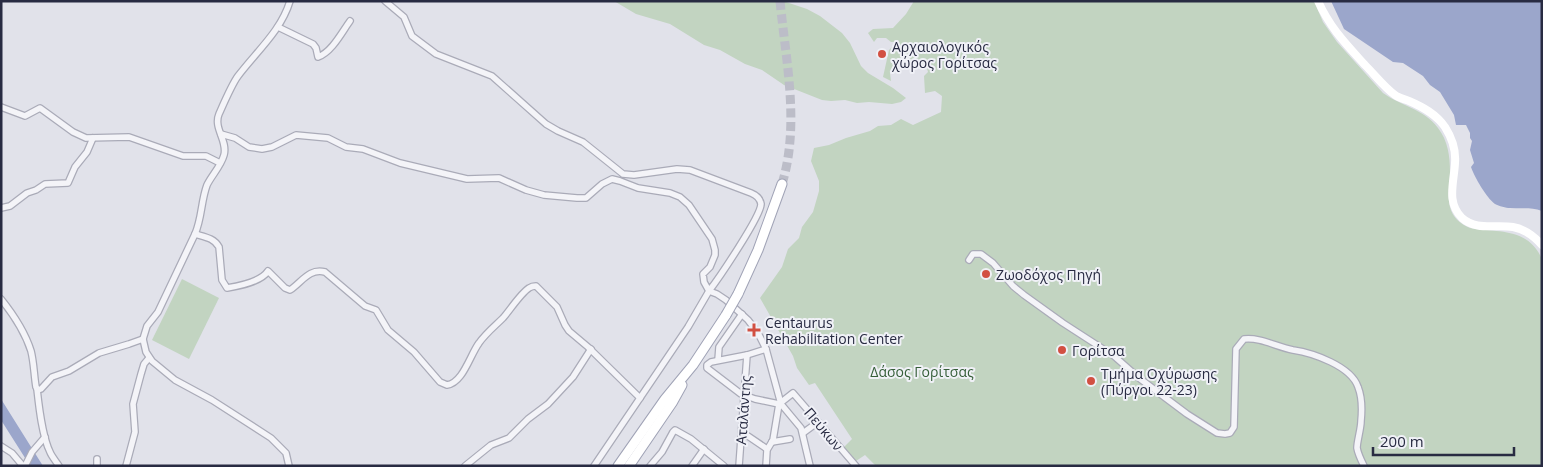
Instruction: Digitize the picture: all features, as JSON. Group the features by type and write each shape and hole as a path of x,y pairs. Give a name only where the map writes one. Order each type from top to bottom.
{"main road":[{"path":"1318,1 1329,24 1338,36 1384,85 1397,96 1430,111 1446,129 1455,153 1452,201 1461,217 1476,225 1510,226 1521,229 1542,245"},
{"path":"629,466 672,403 693,365 738,294 758,250 782,184"},
{"path":"618,466 665,399 693,365"}],"street":[{"path":"290,1 278,27 234,83 217,120 224,153 207,187 196,234 158,312 147,326 143,339 144,348 149,358 174,380 212,400 271,438 286,453 290,466"},
{"path":"385,1 404,17 412,36 436,54 492,76 546,124 583,142 623,174 634,175 665,170 690,170 751,193 757,197 760,203 760,210 744,238 688,327 594,466"},
{"path":"278,27 313,44 318,57 330,48 350,21"},
{"path":"1,107 25,116 40,108 73,132 86,138 129,137 183,156 206,156 220,163"},
{"path":"221,134 235,138 249,146 262,149 272,147 301,134 328,138 349,149 363,149 400,163 467,179 500,178 526,190 544,195 586,198 602,184 612,179 638,188 670,193 680,197 689,205 712,239 715,255 710,266 703,274 703,279 710,291 721,296 757,330 766,349 780,403 798,424 803,433 810,466"},
{"path":"1,208 10,206 27,193 36,190 44,184 68,183 79,162 90,148 94,138"},
{"path":"196,234 210,238 219,247 222,280 227,288 259,279 268,271 283,286 290,290 310,273 317,271 325,272 365,306 376,310 388,330 414,352 444,385 451,385 458,378 480,342 528,288 538,286 556,306 565,325 578,340 591,350 640,398"},
{"path":"969,260 974,254 981,254 993,263 1013,286 1024,295 1114,356 1139,378 1208,429 1221,434 1230,433 1234,427 1236,349 1244,339 1317,355 1327,360 1350,375 1358,387 1361,419 1360,436 1357,445 1358,453 1364,466"},
{"path":"1,299 10,310 28,344 32,357 45,437 49,451 59,466"},
{"path":"718,360 719,347 742,314"},
{"path":"37,389 41,389 52,377 69,371 99,353 143,339"},
{"path":"766,349 709,363 708,371 737,392 780,403"},
{"path":"465,466 491,445 509,438 528,419 548,404 573,377 591,350"},
{"name":"Αταλάντης","path":"739,466 747,355"},
{"path":"126,466 134,432 133,404 144,364 149,358"},
{"name":"Πεύκων","path":"780,403 793,393 856,466"},
{"path":"766,466 767,449 772,442 780,403"},
{"path":"803,433 818,422"},
{"path":"650,466 662,452 675,430 686,435 724,466"},
{"path":"742,432 767,449"},
{"path":"1,446 25,465 37,445 45,437"},
{"path":"772,442 790,438"},
{"path":"692,466 704,449"},
{"path":"97,459 97,466"}],"green space":[{"path":"614,1 783,1 807,9 820,16 842,33 850,43 861,66 868,73 906,98 901,102 892,104 822,100 784,85 762,70 745,64 720,50 704,45 670,24 636,14"},
{"name":"Δάσος Γορίτσας","path":"914,1 1314,1 1323,22 1337,42 1383,93 1426,116 1438,128 1446,143 1449,154 1449,197 1455,218 1470,228 1511,233 1520,236 1536,249 1542,259 1542,466 876,466 865,455 856,461 844,447 852,439 815,383 809,385 797,368 793,356 760,298 782,267 788,249 799,238 802,227 813,212 819,191 819,181 811,161 814,148 870,131 878,126 891,125 901,119 913,125 941,112 942,96 935,91 925,93 924,76 928,72 926,65 914,62 896,65 890,73 891,81 883,77 889,50 895,44 886,38 877,38 874,42 868,33 873,29 893,28 906,14"},
{"path":"182,279 219,298 189,359 152,340"}],"water":[{"path":"1331,1 1542,1 1542,211 1495,204 1481,187 1471,167 1474,163 1470,150 1472,141 1470,133 1466,125 1456,125 1454,115 1440,92 1430,85 1423,76 1403,63 1393,62 1344,29"},
{"path":"1,399 43,466 30,466 1,420"}],"tunnel":[{"path":"780,1 791,116 787,162 782,184"}],"place":[{"name":"Αρχαιολογικός χώρος Γορίτσας","path":"882,54"},
{"name":"Ζωοδόχος Πηγή","path":"986,274"},
{"name":"Centaurus Rehabilitation Center","path":"754,330"},
{"name":"Γορίτσα","path":"1062,350"},
{"name":"Τμήμα Οχύρωσης (Πύργοι 22-23)","path":"1091,381"}]}
